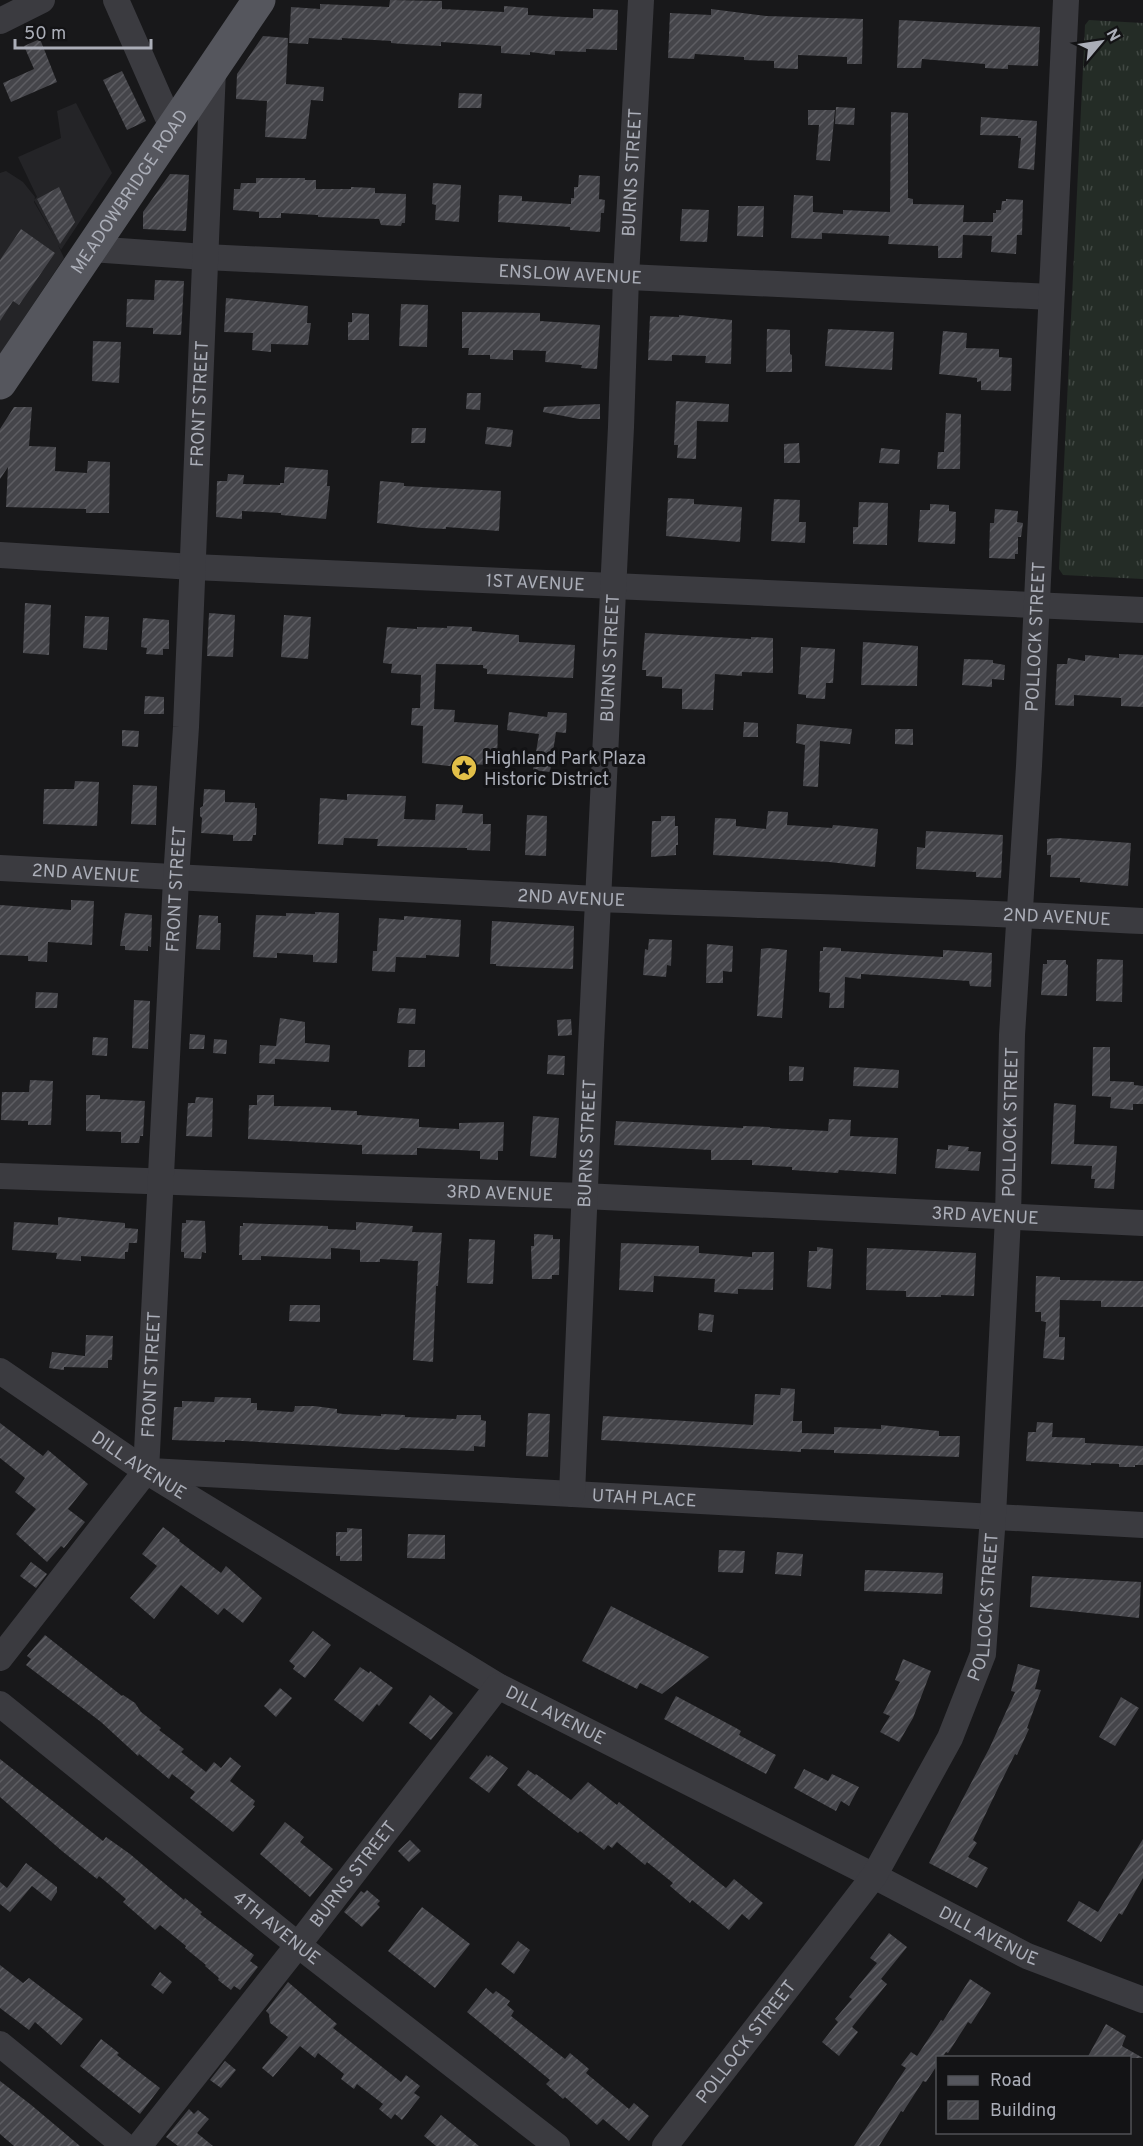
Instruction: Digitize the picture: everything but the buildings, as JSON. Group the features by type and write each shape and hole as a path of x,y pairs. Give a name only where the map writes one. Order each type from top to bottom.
{"main road":[{"name":"MEADOWBRIDGE ROAD","path":"0,383 259,0"}],"street":[{"path":"0,21 42,0"},
{"path":"116,0 172,127"},
{"name":"BURNS STREET","path":"572,1494 626,277 641,0"},
{"name":"POLLOCK STREET","path":"664,2146 874,1876 950,1738 983,1654 993,1516 1008,1217 1012,1035 1037,606 1066,0"},
{"name":"FRONT STREET","path":"146,1471 176,879 186,727 213,69"},
{"name":"ENSLOW AVENUE","path":"91,249 205,257 1051,297"},
{"name":"1ST AVENUE","path":"0,555 193,567 1143,610"},
{"name":"2ND AVENUE","path":"0,868 176,879 598,899 1020,914 1143,921"},
{"name":"3RD AVENUE","path":"0,1176 584,1196 1143,1223"},
{"name":"DILL AVENUE","path":"0,1371 146,1471 498,1686 1027,1956 1141,1995"},
{"path":"0,1658 146,1471"},
{"name":"UTAH PLACE","path":"146,1471 1143,1525"},
{"name":"BURNS STREET","path":"139,2146 498,1686"},
{"name":"4TH AVENUE","path":"0,1704 298,1945 557,2146"},
{"path":"0,2044 125,2146"}],"shaded area":[{"path":"76,103 112,173 61,250 58,245 64,258 0,354 0,173 6,171 23,182 35,197 34,200 37,197 18,157 61,138 57,111"}],"green space":[{"path":"1089,20 1143,23 1143,579 1063,575 1059,569 1085,25"}],"place":[{"name":"Highland Park Plaza Historic District","path":"464,768"}]}
